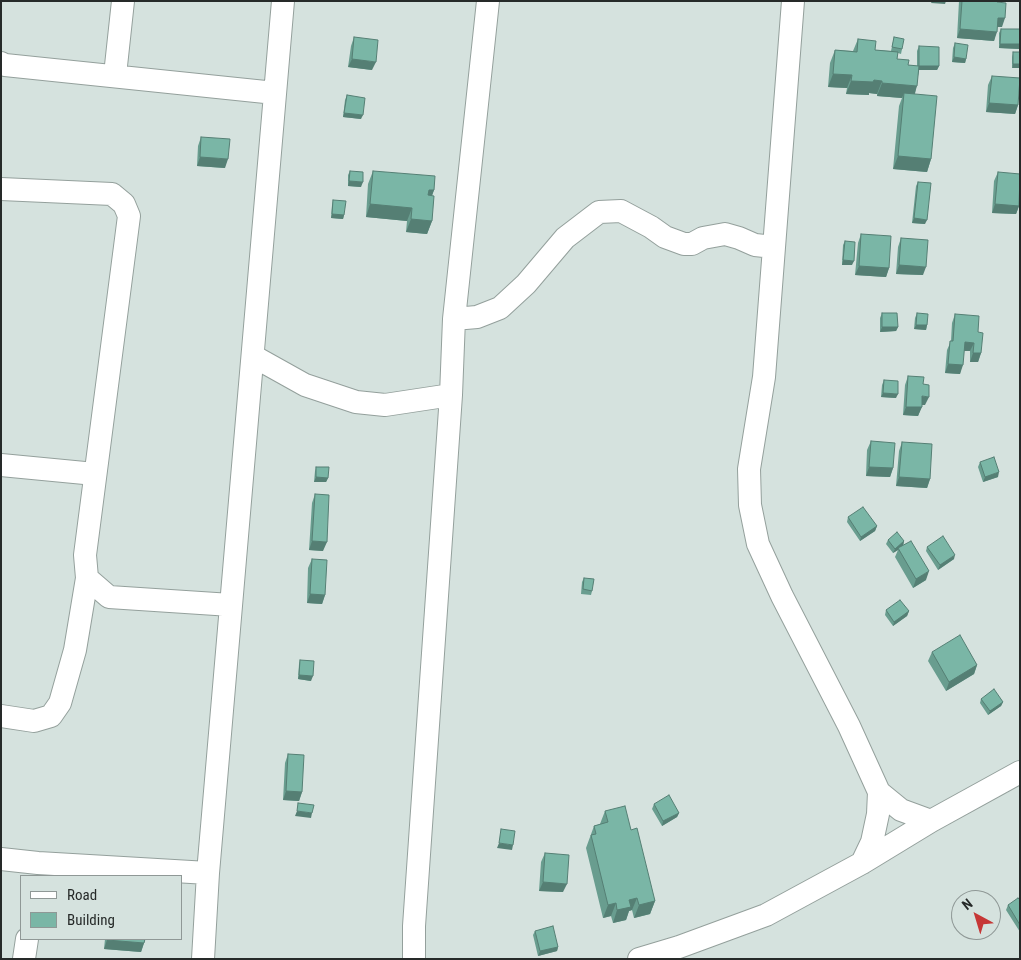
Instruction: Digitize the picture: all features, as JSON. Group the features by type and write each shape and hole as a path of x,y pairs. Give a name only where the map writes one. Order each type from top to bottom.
{"street":[{"path":"115,75 123,1"},
{"path":"203,959 208,874 283,1"},
{"path":"414,959 414,926 451,394 454,319 488,1"},
{"path":"793,1 764,377 749,469 750,505 758,544 782,596 849,726 879,792 901,810 931,821"},
{"path":"1,63 5,65 275,93"},
{"path":"1,189 112,194 124,204 129,216 85,555 87,578 75,650 60,703 51,716 34,721 1,716"},
{"path":"454,319 477,317 500,308 526,284 565,238 600,212 621,211 652,227 665,237 684,244 692,244 703,238 725,234 755,245 774,247"},
{"path":"253,356 305,385 356,402 385,405 451,394"},
{"path":"1,465 95,474"},
{"path":"87,578 109,597 231,605"},
{"path":"639,959 680,947 766,915 862,863 931,821 1020,772"},
{"path":"862,863 872,842 878,814 879,792"},
{"path":"1,859 37,870 208,874"},
{"path":"24,959 27,940"}],"building":[{"path":"962,1 997,1 1006,3 1005,18 998,18 997,32 960,29"},
{"path":"1001,29 1020,29 1020,44 1000,44"},
{"path":"354,37 378,40 376,62 352,59"},
{"path":"894,37 904,39 902,49 892,47"},
{"path":"858,39 876,41 875,50 898,52 897,59 909,60 908,65 919,66 917,86 882,83 882,81 874,80 873,82 851,81 852,75 833,74 835,50 857,52"},
{"path":"955,43 968,45 966,59 954,57"},
{"path":"919,46 939,47 939,66 919,66"},
{"path":"1013,52 1020,52 1020,64 1013,64"},
{"path":"992,76 1020,78 1018,105 989,103"},
{"path":"904,93 937,96 931,159 898,156"},
{"path":"347,95 365,98 363,115 344,113"},
{"path":"201,137 230,139 228,159 200,157"},
{"path":"350,171 363,172 363,182 349,181"},
{"path":"373,171 435,176 434,190 429,190 428,195 434,196 432,221 411,219 412,208 370,204"},
{"path":"998,172 1020,174 1019,206 995,204"},
{"path":"918,182 931,183 927,220 914,218"},
{"path":"333,200 346,201 344,215 332,214"},
{"path":"861,234 891,236 889,268 859,266"},
{"path":"901,238 928,240 926,267 899,265"},
{"path":"845,241 855,242 854,261 843,260"},
{"path":"882,313 897,313 898,327 882,327"},
{"path":"917,313 928,314 927,325 916,325"},
{"path":"955,314 979,316 978,332 983,333 981,353 973,353 974,343 965,342 963,365 948,364 950,341 953,341"},
{"path":"908,376 924,377 923,384 929,385 929,397 922,396 922,407 906,407"},
{"path":"884,380 898,381 898,394 883,393"},
{"path":"871,441 895,443 893,468 869,467"},
{"path":"902,442 932,444 930,479 899,477"},
{"path":"994,457 999,472 985,477 980,462"},
{"path":"316,467 329,467 328,478 316,477"},
{"path":"315,494 329,495 327,542 312,541"},
{"path":"863,507 877,526 861,537 848,517"},
{"path":"897,532 904,541 895,549 888,540"},
{"path":"943,536 955,555 940,565 927,547"},
{"path":"911,541 929,571 916,579 898,548"},
{"path":"312,559 327,560 325,595 310,594"},
{"path":"584,578 594,579 592,591 583,589"},
{"path":"900,600 909,611 894,622 886,610"},
{"path":"960,635 977,665 949,682 932,652"},
{"path":"300,660 314,661 313,676 299,675"},
{"path":"994,689 1003,702 990,711 981,699"},
{"path":"288,754 304,755 302,792 286,791"},
{"path":"669,795 679,813 663,821 654,804"},
{"path":"298,803 314,805 312,813 297,811"},
{"path":"625,806 631,830 637,828 655,901 639,905 637,898 629,900 631,907 617,910 616,903 608,905 591,835 596,834 594,826 608,822 605,811"},
{"path":"501,829 515,831 513,845 499,843"},
{"path":"545,853 569,855 567,884 543,882"},
{"path":"1018,898 1020,900 1020,925 1008,905"},
{"path":"553,926 558,947 540,951 535,931"},
{"path":"107,940 145,940 144,943"}]}
